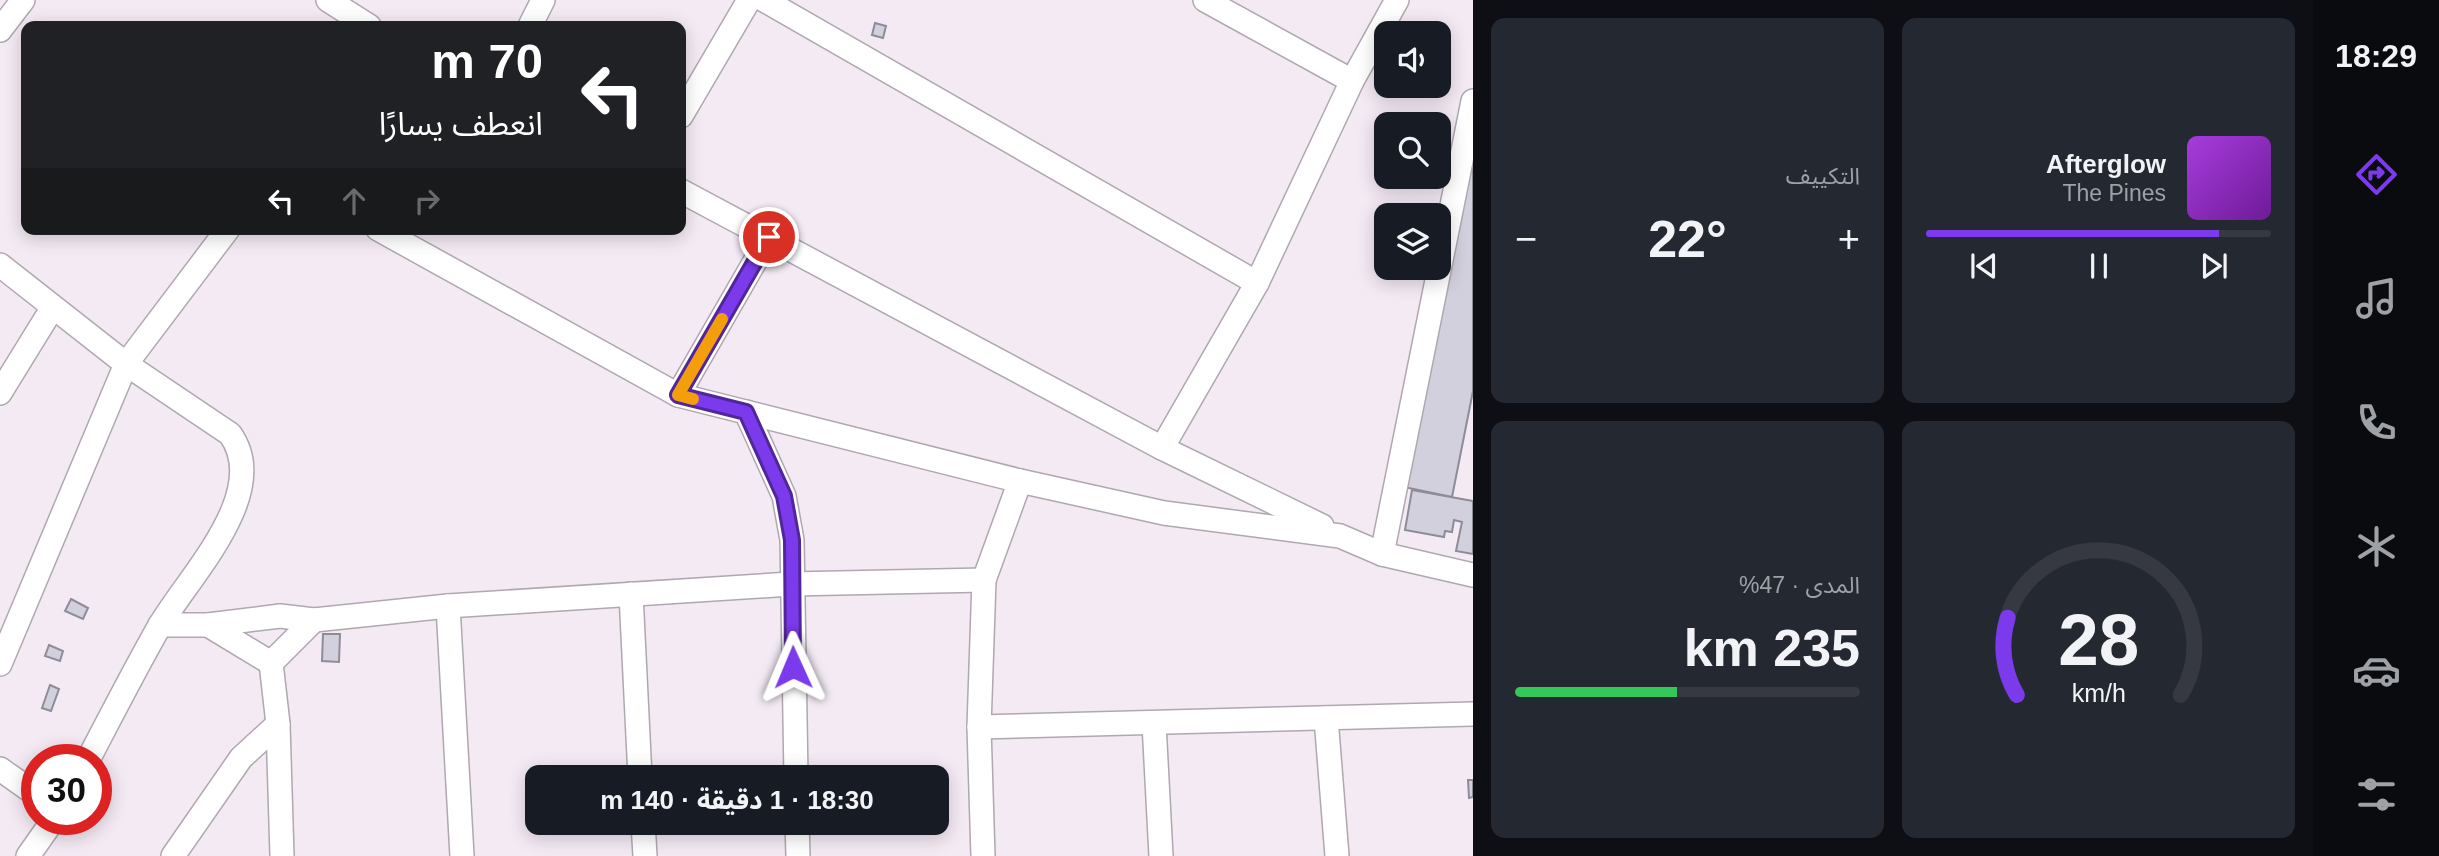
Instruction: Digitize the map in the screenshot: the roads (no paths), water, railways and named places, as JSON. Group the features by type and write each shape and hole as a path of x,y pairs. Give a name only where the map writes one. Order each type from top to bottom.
{"street":[{"path":"11,27 23,0"},
{"path":"532,21 543,0"},
{"path":"686,107 749,0"},
{"path":"764,0 1257,283"},
{"path":"1205,0 1352,81"},
{"path":"1162,448 1257,283 1352,81 1396,0"},
{"path":"333,1 361,21"},
{"path":"1382,554 1473,101"},
{"path":"686,194 1162,448 1340,536 1382,554 1473,575"},
{"path":"0,664 126,364 223,235"},
{"path":"389,235 678,395 1020,481 1164,513 1340,536"},
{"path":"678,395 769,237"},
{"path":"0,265 126,364 230,434 241,449 241,480 232,513 200,568 160,625 97,744"},
{"path":"0,393 53,307"},
{"path":"746,412 784,496 792,540 796,765"},
{"path":"983,856 979,727 984,580 1020,481"},
{"path":"160,625 208,625 280,616 314,620 448,606 791,584 984,580"},
{"path":"631,594 639,765"},
{"path":"448,606 462,856"},
{"path":"271,663 314,620"},
{"path":"208,625 271,663"},
{"path":"271,663 278,724 282,856"},
{"path":"979,727 1473,714"},
{"path":"1326,718 1337,856"},
{"path":"1154,723 1161,856"},
{"path":"173,856 242,758 278,724"},
{"path":"0,769 21,784"},
{"path":"28,856 43,835"},
{"path":"644,835 645,856"},
{"path":"797,835 798,856"}]}
